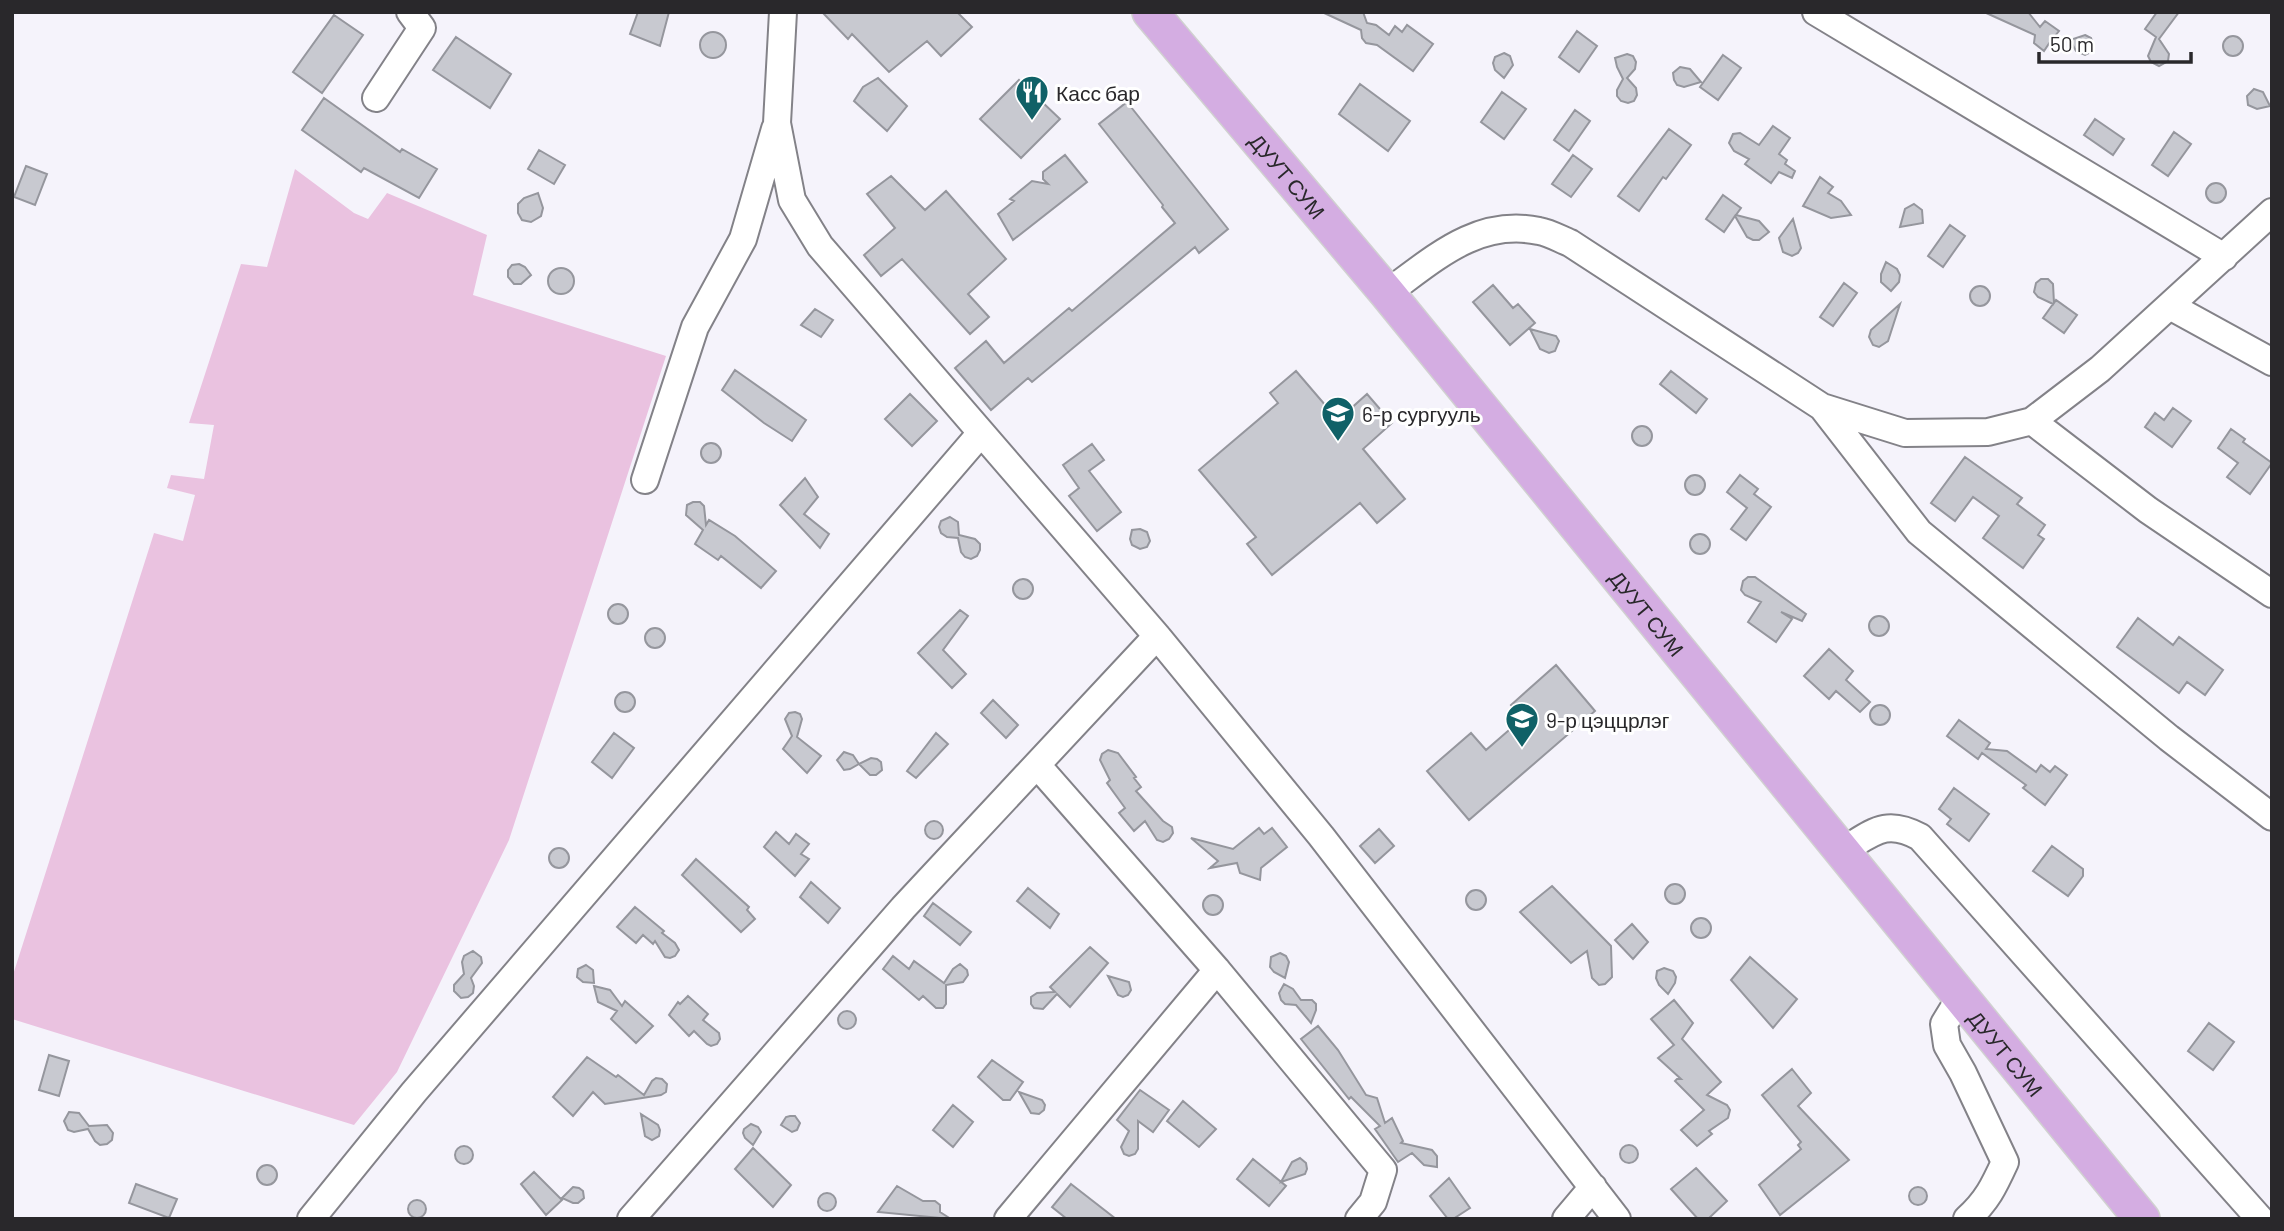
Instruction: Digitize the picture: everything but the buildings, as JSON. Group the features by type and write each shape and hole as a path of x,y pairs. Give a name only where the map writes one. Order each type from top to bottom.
{"main road":[{"name":"ДУУТ СУМ","path":"1150,12 1387,293 2142,1219"}],"street":[{"path":"376,98 422,28 410,12"},
{"path":"645,480 695,327 743,239 777,122 783,12"},
{"path":"1816,12 2224,257"},
{"path":"777,122 792,200 820,246 1157,636 1321,836 1617,1219"},
{"path":"1387,293 1449,248 1476,234 1504,229 1539,231 1570,243 1822,407 1905,433 1988,432 2032,422 2100,369 2272,212"},
{"path":"2169,306 2272,362"},
{"path":"1822,407 1919,532 2169,738 2272,817"},
{"path":"2032,422 2148,510 2272,594"},
{"path":"312,1219 414,1092 981,433"},
{"path":"631,1219 903,908 1157,636"},
{"path":"1037,765 1217,970 1384,1170 1373,1202 1359,1219"},
{"path":"1842,851 1880,828 1903,828 1920,837 2260,1219"},
{"path":"1008,1219 1217,970"},
{"path":"1961,996 1944,1024 1947,1045 2005,1162 1983,1204 1966,1219"},
{"path":"1566,1219 1592,1187"}],"shaded area":[{"path":"295,169 354,213 368,219 387,193 487,235 473,295 666,356 509,840 397,1072 354,1125 12,1019 12,978 154,533 183,541 195,495 167,488 171,475 204,479 214,425 189,423 241,264 267,267"}],"place":[{"name":"Касс бар","path":"1032,122"},
{"name":"6-р сургууль","path":"1338,443"},
{"name":"9-р цэццрлэг","path":"1522,749"}]}
